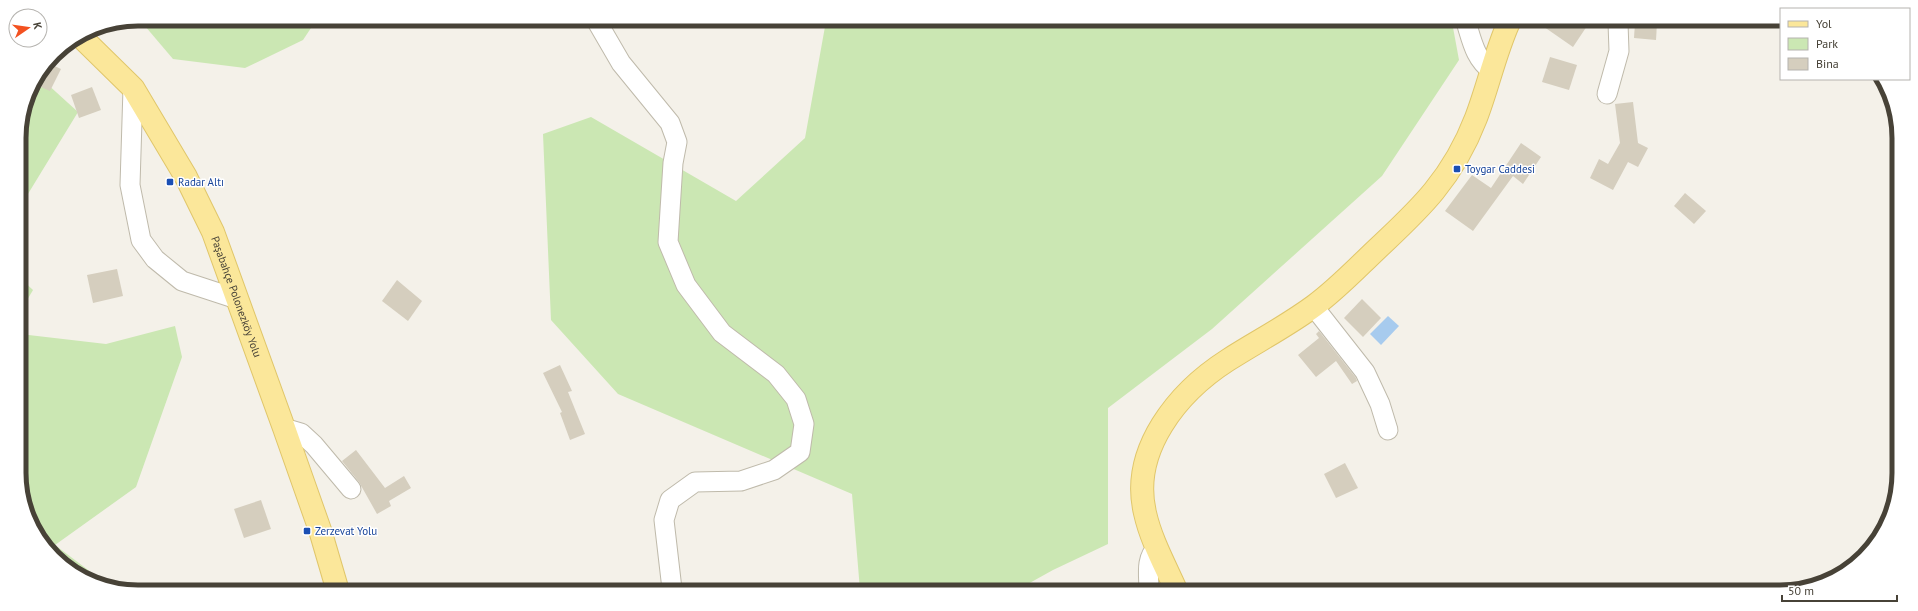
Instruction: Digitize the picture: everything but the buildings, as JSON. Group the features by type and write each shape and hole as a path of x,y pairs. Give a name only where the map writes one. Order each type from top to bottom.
{"main road":[{"path":"1174,585 1157,548 1144,511 1143,480 1146,462 1151,446 1166,418 1194,387 1211,372 1314,307 1378,248 1434,191 1451,168 1465,144 1476,118 1508,26"},
{"name":"Paşabahçe Polonezköy Yolu","path":"84,40 133,88 186,178 212,232 320,530 336,585"}],"street":[{"path":"599,26 621,63 670,123 677,142 673,163 668,242 686,285 722,333 776,374 796,399 804,424 800,452 774,470 741,481 695,482 670,500 664,520 672,585"},
{"path":"1467,26 1476,53 1482,63 1492,71"},
{"path":"1607,94 1619,51 1618,26"},
{"path":"133,88 130,185 141,240 155,259 182,281 237,299"},
{"path":"1314,307 1365,372 1380,404 1388,430"},
{"path":"284,428 301,433 314,445 351,490"},
{"path":"1149,585 1149,559 1157,548"}],"green space":[{"path":"145,26 312,26 303,40 245,68 173,59"},
{"path":"825,26 1453,26 1459,60 1382,176 1212,329 1108,408 1108,544 1053,570 1026,585 860,585 852,494 618,394 551,320 543,134 591,117 736,201 805,138"},
{"path":"41,82 45,82 78,112 26,197 26,130 30,109"},
{"path":"26,284 33,290 26,302"},
{"path":"175,326 182,357 136,487 55,545 97,577 82,570 59,552 41,529 32,509 28,495 26,473 26,335 106,344"}],"water":[{"path":"1388,316 1399,326 1381,345 1370,334"}],"place":[{"name":"Toygar Caddesi","path":"1457,169"},
{"name":"Radar Altı","path":"170,182"},
{"name":"Zerzevat Yolu","path":"307,531"}]}
